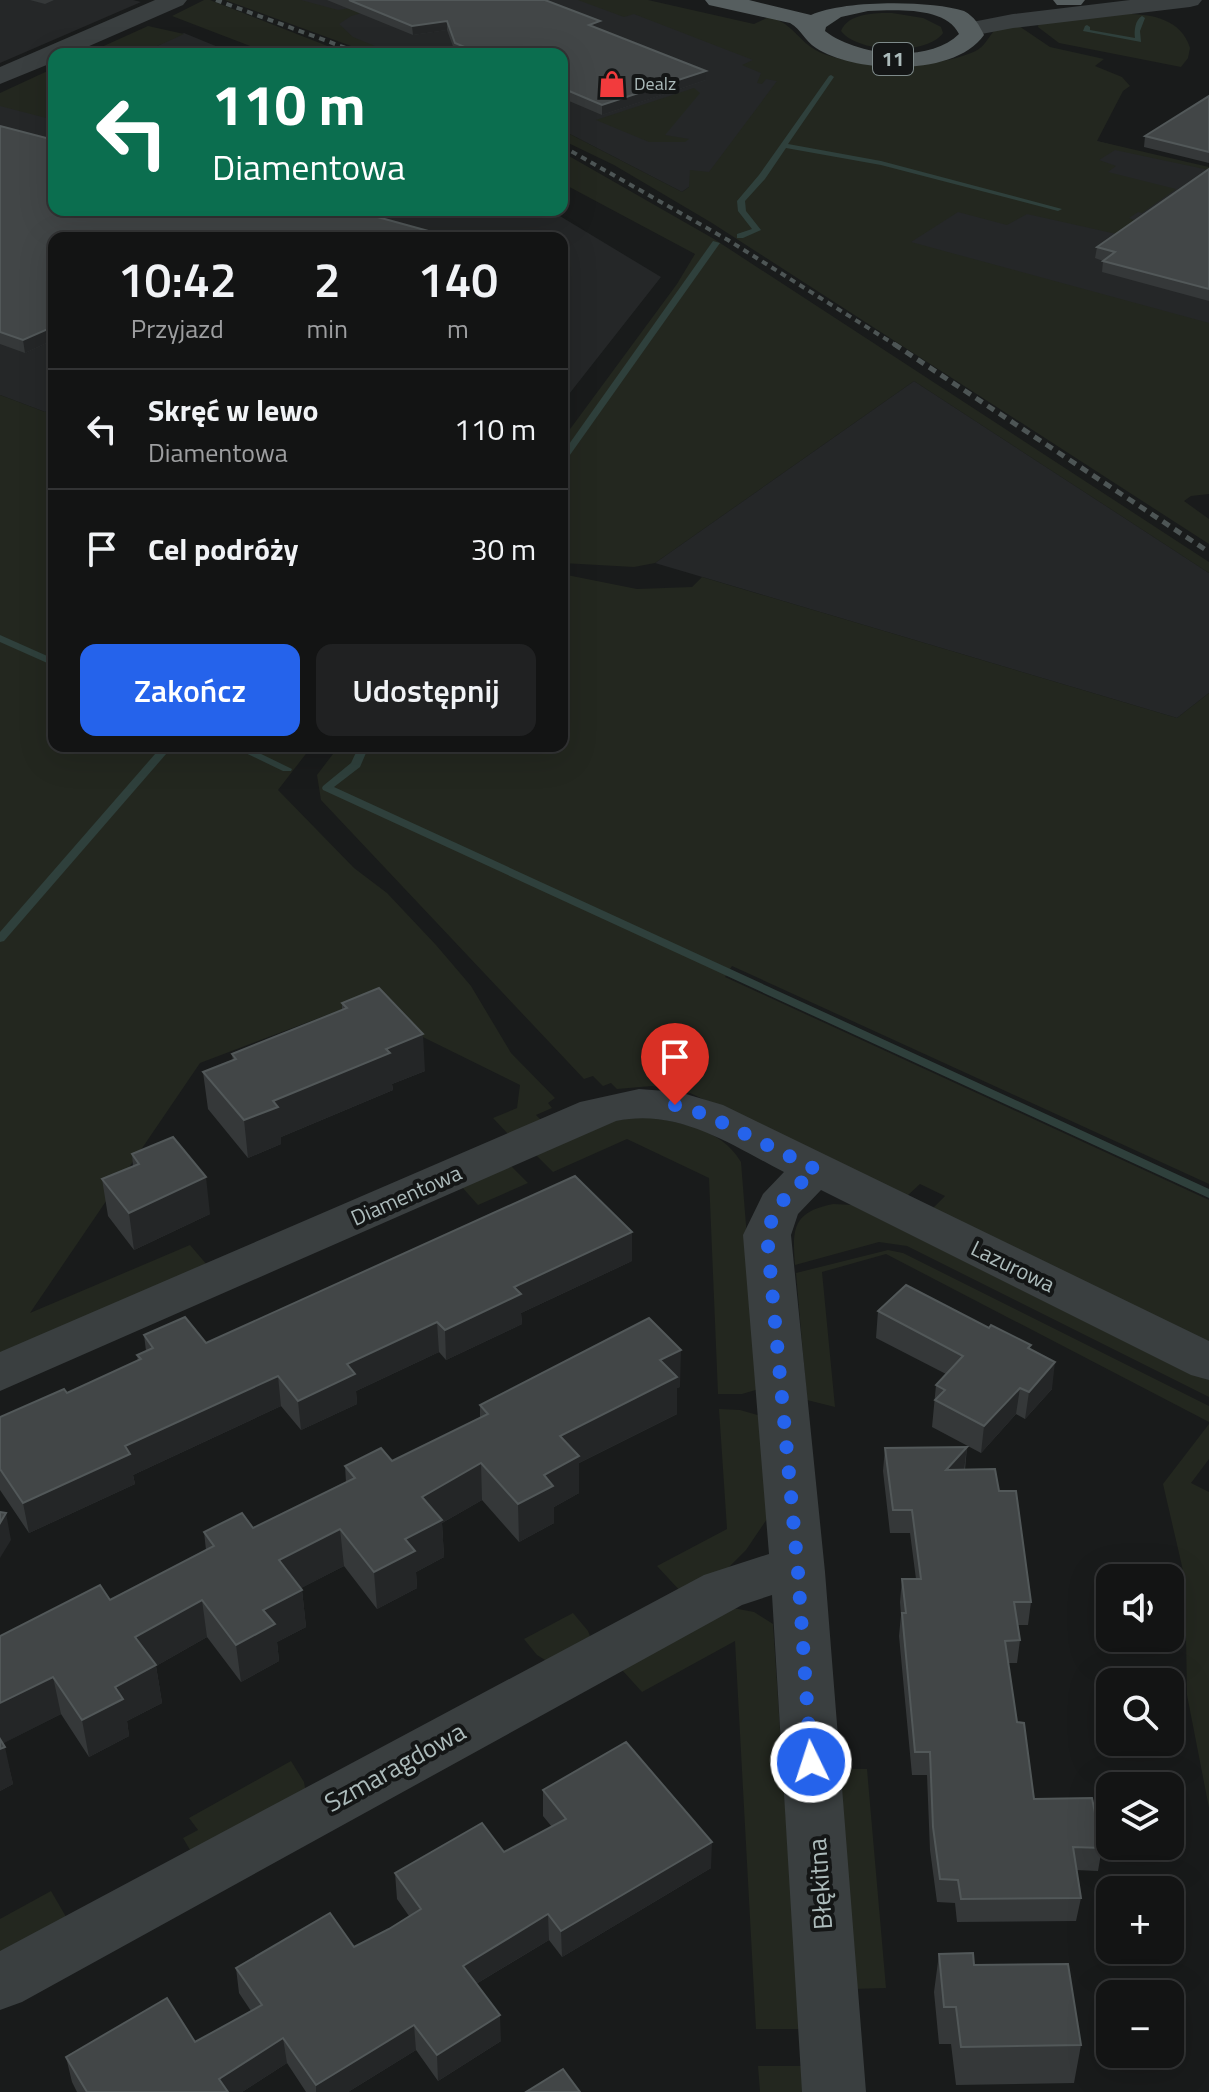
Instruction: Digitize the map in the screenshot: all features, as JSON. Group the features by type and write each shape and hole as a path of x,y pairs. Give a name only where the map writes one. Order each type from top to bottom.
{"main road":[{"name":"11","path":"717,0 798,18 813,27 818,39 838,50 896,59 930,56 957,49 971,38 965,24"},
{"path":"786,0 839,9"},
{"path":"1065,0 1073,0"},
{"path":"813,27 819,18 839,9 888,2 936,5 965,24"}],"street":[{"path":"64,48 175,0"},
{"path":"965,24 1119,0"},
{"path":"965,24 1190,0"},
{"path":"0,76 48,55"},
{"name":"Diamentowa","path":"0,1373 616,1105 635,1101 675,1105 707,1115 817,1170"},
{"name":"Lazurowa","path":"817,1170 1209,1362"},
{"name":"Błękitna","path":"817,1170 784,1196 772,1215 767,1235 798,1572 834,2092"},
{"name":"Szmaragdowa","path":"0,1982 723,1590 773,1574 798,1572"}],"shaded area":[{"path":"0,0 133,0 141,2 0,63"},
{"path":"210,0 333,48 255,48 172,16"},
{"path":"225,0 301,0 338,10 405,0 351,16 339,24 353,37 380,48 357,48"},
{"path":"257,0 591,0 742,48 782,80 715,168 682,192 568,133 568,48 376,48"},
{"path":"578,0 648,0 754,24 769,17 785,24 815,50 858,62 898,65 955,58 979,49 995,30 1016,24 1050,47 1104,59 1095,66 1122,77 1130,86 1123,91 1097,141 1209,167 1209,170 1115,150 1099,160 1116,166 1108,172 1176,189 1142,213 1129,218 1136,221 1121,235 1027,214 1007,225 958,212 911,242 1209,323 1209,494 1191,496 1184,501 1209,519 1209,544 712,223 614,165 568,143 568,133 682,192 689,187 690,170 709,172 777,81 766,79 762,84 757,83 761,73 742,65 753,60 634,14 624,17"},
{"path":"892,13 923,18 941,27 943,33 923,45 892,49 861,44 841,31 856,17"},
{"path":"1126,14 1155,17 1180,30 1190,48 1188,58 1181,67 1059,43 1038,27 1039,21"},
{"path":"148,26 184,34 153,48 99,48"},
{"path":"184,33 220,48 153,48"},
{"path":"48,71 48,118 0,106 0,93"},
{"path":"694,88 700,93 665,135 689,139 685,142 649,142 596,120"},
{"path":"48,95 48,216 560,216 661,277 568,395 568,232 48,232 48,411 45,412 0,395 0,104"},
{"path":"1097,141 1209,169 1209,330 899,242 976,190"},
{"path":"568,155 714,239 1209,562 1209,573 914,381 655,563 634,567 568,563 568,432 677,284 695,254 568,186"},
{"path":"914,381 1209,573 1209,693 1177,718 655,563"},
{"path":"0,395 48,411 48,752 307,752 278,790 354,868 387,893 436,945 471,986 511,1053 555,1098 548,1103 552,1108 536,1115 541,1120 508,1134 493,1118 517,1108 520,1085 356,1004 200,1063 30,1313 190,1245 208,1266 0,1353"},
{"path":"568,575 637,589 692,587 702,577 1177,718 1209,693 1209,1184 732,966 725,977 1209,1200 1209,1345 933,1208 945,1196 920,1184 907,1196 690,1093 652,1086 617,1089 611,1083 603,1086 593,1076 584,1079 321,800 317,775 334,752 568,752"},
{"path":"643,1116 685,1124 711,1134 732,1150 741,1162 759,1389 742,1394 718,1394 709,1178 627,1139 553,1172 535,1154 608,1122"},
{"path":"509,1164 528,1183 478,1205 461,1186"},
{"path":"833,1204 853,1205 1209,1380 1209,1397 907,1246 879,1242 795,1265 794,1241 798,1224 810,1212"},
{"path":"888,1250 903,1253 1209,1406 1209,1422 886,1254 822,1272 835,1407 807,1400 796,1273"},
{"path":"719,1409 740,1410 761,1416 769,1516 746,1550 727,1569 682,1593 657,1566 727,1529"},
{"path":"1209,1424 1209,1459 1191,1483 1209,1492 1209,1808 1187,1695 1184,1564 1163,1484"},
{"path":"733,1608 754,1612 773,1624 800,2029 756,2029 735,1641 642,1692 623,1671 624,1661"},
{"path":"573,1613 592,1641 550,1663 537,1655 524,1639"},
{"path":"291,1761 304,1782 306,1794 193,1855 183,1838 198,1830 189,1818"},
{"path":"838,1769 867,1769 886,1988 852,1989"},
{"path":"51,1891 69,1922 0,1958 0,1919"},
{"path":"758,2066 802,2066 804,2092 760,2092"}],"building":[{"path":"349,0 545,0 600,21 589,25 706,71 602,105 568,91 568,48 467,48 455,43 447,21 412,26"},
{"path":"1209,96 1209,152 1145,136"},
{"path":"0,126 48,138 48,216 374,216 432,232 48,232 48,329 23,340 0,332"},
{"path":"1209,169 1209,289 1103,261 1115,252 1097,247"},
{"path":"379,988 423,1034 386,1049 390,1053 273,1101 278,1107 244,1120 203,1072 236,1059 232,1054 347,1008 342,1003"},
{"path":"173,1137 206,1177 129,1213 102,1179 139,1164 132,1154"},
{"path":"575,1176 632,1232 514,1287 521,1294 445,1330 437,1322 347,1364 355,1374 298,1401 278,1376 125,1446 130,1454 23,1503 0,1469 0,1417 64,1389 67,1393 141,1359 137,1355 153,1348 144,1335 185,1317 206,1343"},
{"path":"906,1285 989,1328 991,1325 1031,1345 1028,1348 1055,1362 1029,1392 1020,1388 984,1426 935,1400 945,1390 936,1385 963,1356 878,1311"},
{"path":"649,1318 681,1350 660,1360 677,1377 560,1436 579,1456 544,1475 553,1486 518,1504 481,1463 422,1497 442,1520 405,1539 415,1551 374,1572 340,1529 279,1560 302,1590 263,1610 275,1624 236,1645 202,1600 135,1637 156,1665 115,1687 123,1699 82,1720 53,1677 0,1703 0,1636 100,1585 110,1600 214,1546 204,1532 242,1513 253,1528 355,1478 345,1466 381,1448 392,1461 488,1414 480,1405"},
{"path":"967,1447 946,1470 995,1469 999,1491 1016,1491 1031,1602 1014,1602 1020,1640 1005,1641 1017,1722 1024,1723 1034,1799 1092,1798 1096,1848 1073,1847 1081,1898 961,1899 958,1880 940,1879 933,1827 930,1752 915,1752 902,1613 906,1613 902,1579 921,1579 912,1510 893,1510 885,1448"},
{"path":"626,1742 712,1842 561,1931 548,1914 463,1966 500,2015 437,2055 414,2025 316,2085 283,2038 219,2079 228,2092 87,2092 66,2057 167,1998 195,2042 262,2005 236,1968 330,1913 354,1947 389,1929 421,1909 395,1873 482,1823 504,1852 566,1819 543,1790"},
{"path":"973,1953 974,1965 1068,1964 1081,2045 961,2047 956,2007 944,2007 939,1954"},
{"path":"563,2069 580,2092 526,2092"}],"waterway":[{"path":"1087,27 1086,31 1139,41 1137,31 1142,18"},
{"path":"784,145 831,77"},
{"path":"740,236 757,230 742,211 741,201 784,145"},
{"path":"784,145 881,163 1058,209"},
{"path":"568,452 716,243"},
{"path":"0,638 48,660"},
{"path":"0,939 163,752"},
{"path":"249,752 287,769"},
{"path":"361,752 356,765 327,788 1209,1194"}],"railway":[{"path":"216,0 346,48"},
{"path":"568,149 728,240 897,346"},
{"path":"894,344 1209,552"}],"place":[{"name":"Dealz","path":"612,84"}],"route":[{"path":"675,1105 707,1115 817,1170 784,1196 772,1215 767,1235 798,1572 811,1762"}]}
